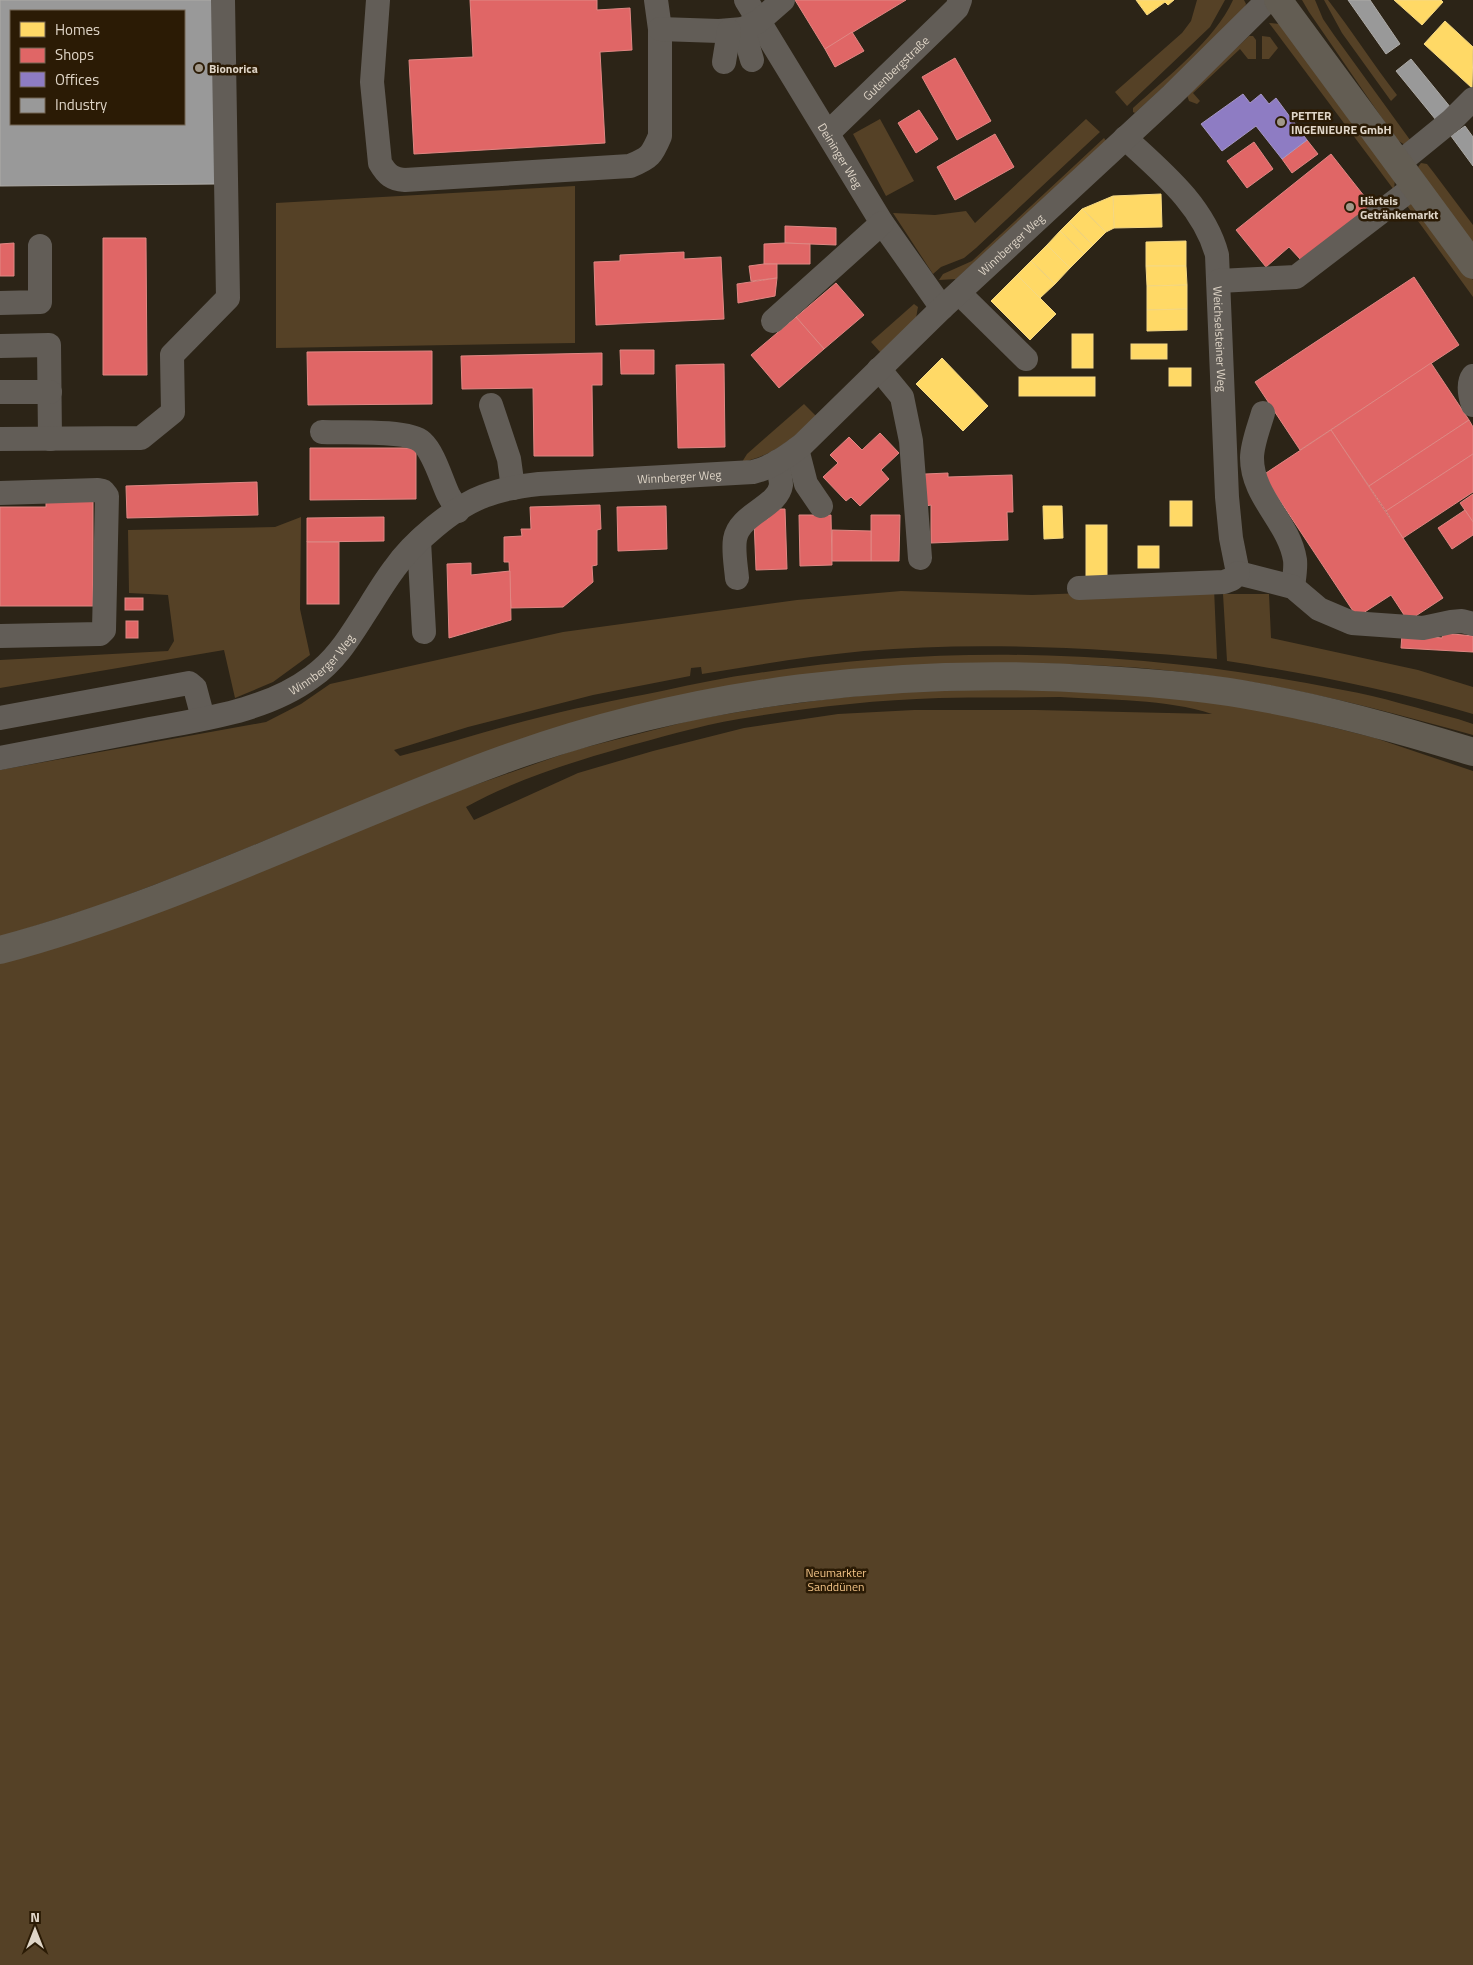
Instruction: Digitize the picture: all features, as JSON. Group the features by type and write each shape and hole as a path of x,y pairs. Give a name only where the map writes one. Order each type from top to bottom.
{"main road":[{"path":"1278,0 1473,265"},
{"path":"0,950 108,916 200,882 304,838 514,756 659,714 731,699 799,688 865,680 968,675 1072,678 1162,684 1208,689 1290,703 1394,728 1473,752"}],"street":[{"path":"0,440 141,438 173,412 172,355 228,298 224,0"},
{"path":"378,0 372,82 380,163 386,174 395,179 405,180 630,166 646,160 654,150 660,136 660,29 656,0"},
{"path":"660,29 747,15 783,0"},
{"name":"Gutenbergstraße","path":"828,134 945,20 956,8 960,0"},
{"name":"Winnberger Weg","path":"0,758 235,711 281,696 313,677 342,649 394,568 419,541 458,510 483,496 513,488 539,484 753,472 777,462 797,449 950,300 1125,138 1268,0"},
{"path":"747,15 752,60"},
{"path":"724,62 747,15"},
{"name":"Deininger Weg","path":"747,15 828,134 882,223 950,300 1026,359"},
{"path":"1398,164 1452,120 1473,99"},
{"name":"Weichselsteiner Weg","path":"1125,138 1176,186 1206,226 1213,240 1217,255 1220,281 1227,497 1231,538 1238,573"},
{"path":"1220,281 1296,277 1415,186"},
{"path":"773,321 882,223"},
{"path":"0,303 40,302 40,246"},
{"path":"0,346 49,345 50,439"},
{"path":"879,368 902,397 911,441 920,558"},
{"path":"1473,376 1470,389 1473,405"},
{"path":"0,392 50,392"},
{"path":"491,405 509,459 513,488"},
{"path":"1263,413 1252,456 1254,474 1261,494 1286,534 1295,560 1293,587"},
{"path":"322,432 383,433 408,436 422,442 458,510"},
{"path":"797,449 806,484 821,506"},
{"path":"737,578 735,538 742,525 761,507 778,496 781,484 777,462"},
{"path":"0,493 98,490 106,494 107,500 103,631 100,634 0,636"},
{"path":"419,541 424,632"},
{"path":"1079,588 1224,582 1232,579 1238,573 1293,587 1319,609 1352,623 1423,628 1457,621 1473,624"},
{"path":"0,718 189,683 195,688 203,718"}],"green space":[{"path":"1197,0 1225,0 1210,27 1127,106 1115,92 1182,33 1191,21"},
{"path":"1233,0 1244,0 1246,4 1242,15 1135,113 1133,112 1133,108 1202,44 1225,15"},
{"path":"1302,0 1315,0 1323,19 1413,144 1405,145 1397,140"},
{"path":"1324,0 1328,0 1397,95 1391,101 1342,33"},
{"path":"1269,23 1280,24 1395,179 1394,190"},
{"path":"1249,36 1253,36 1256,40 1256,59 1248,59 1240,49 1193,93 1200,101 1197,104 1189,101 1187,95"},
{"path":"1262,36 1270,37 1278,48 1269,59 1262,59"},
{"path":"880,119 914,181 886,196 853,134"},
{"path":"1086,119 1100,132 976,248 964,258 941,267 933,274 893,213 935,215 966,211 975,223"},
{"path":"1104,138 1107,142 956,279 939,280 943,274 972,261"},
{"path":"1421,163 1427,164 1473,225 1473,248 1418,167"},
{"path":"575,186 575,343 276,348 276,203"},
{"path":"1405,203 1412,204 1422,211 1473,280 1473,297"},
{"path":"914,304 918,307 916,318 881,353 871,342"},
{"path":"804,404 816,416 808,424 773,451 742,462 747,454"},
{"path":"301,517 300,609 310,655 273,682 235,698 224,650 0,688 0,660 168,651 174,641 168,595 129,593 128,530 275,527"},
{"path":"1214,588 1217,659 1085,649 952,646 844,653 702,674 701,667 691,668 690,676 593,695 468,727 394,750 400,756 559,713 734,677 831,664 978,655 1124,660 1270,677 1372,696 1458,719 1473,724 1473,735 1311,694 1212,676 1145,668 1078,664 944,664 436,771 180,875 101,905 0,937 0,770 266,722 301,704 330,684 563,632 797,600 901,591 1032,595"},
{"path":"1223,594 1269,594 1271,638 1418,670 1473,687 1473,714 1351,683 1227,661"},
{"name":"Neumarkter Sanddünen","path":"993,689 1102,691 1154,695 1264,710 1375,738 1473,771 1473,1965 0,1965 0,963 18,959 406,809 575,750 697,719 768,707 903,692","holes":["1060,697 1176,705 1212,714 1036,710 914,710 838,714 744,728 653,751 578,773 474,820 466,807 501,789 580,760 678,732 739,719 814,708 914,699"]}],"building: Homes":[{"path":"1136,0 1174,0 1168,5 1165,2 1147,15"},
{"path":"1394,0 1441,0 1443,2 1422,25"},
{"path":"1445,21 1473,47 1472,88 1424,44"},
{"path":"1161,194 1162,227 1114,228 1113,196"},
{"path":"1113,196 1114,228 1106,232 1082,209"},
{"path":"1082,209 1106,232 1093,245 1069,222"},
{"path":"1069,222 1093,245 1084,254 1060,231"},
{"path":"1060,231 1084,254 1070,268 1047,245"},
{"path":"1186,241 1186,266 1146,266 1146,242"},
{"path":"1047,245 1070,268 1055,284 1031,261"},
{"path":"1031,261 1055,284 1040,298 1017,275"},
{"path":"1146,266 1186,266 1187,285 1147,286"},
{"path":"1017,275 1056,314 1030,340 991,301"},
{"path":"1187,285 1187,309 1147,310 1147,286"},
{"path":"1187,309 1187,330 1147,331 1147,310"},
{"path":"1072,334 1093,334 1093,368 1072,368"},
{"path":"1131,344 1167,344 1167,359 1131,359"},
{"path":"942,358 988,406 963,431 916,384"},
{"path":"1169,368 1191,368 1191,386 1169,386"},
{"path":"1019,377 1095,377 1095,396 1019,396"},
{"path":"1170,501 1192,501 1192,526 1170,526"},
{"path":"1043,506 1062,506 1063,538 1044,539"},
{"path":"1086,525 1107,525 1107,577 1086,577"},
{"path":"1138,546 1159,546 1159,568 1138,568"}],"building: Shops":[{"path":"470,0 597,0 597,10 630,8 632,50 600,52 605,143 414,154 409,60 473,57"},
{"path":"795,0 906,0 825,49"},
{"path":"852,32 864,51 835,67 825,49"},
{"path":"955,58 991,121 957,140 922,77"},
{"path":"919,110 938,139 916,153 898,123"},
{"path":"995,134 1014,167 955,200 937,167"},
{"path":"1307,140 1318,154 1292,173 1282,159"},
{"path":"1254,142 1273,169 1247,188 1227,161"},
{"path":"1331,154 1372,206 1301,260 1289,247 1266,267 1236,230"},
{"path":"785,226 836,228 836,245 785,243"},
{"path":"103,238 146,238 147,375 103,375"},
{"path":"14,243 14,276 0,276 0,244"},
{"path":"764,244 810,244 810,264 764,264"},
{"path":"684,252 684,259 721,257 724,319 596,325 594,262 620,261 620,255"},
{"path":"777,264 777,278 751,281 749,266"},
{"path":"1414,277 1459,345 1300,450 1255,382"},
{"path":"777,278 775,296 738,303 737,284"},
{"path":"836,283 864,315 824,349 796,317"},
{"path":"796,317 824,349 779,388 751,355"},
{"path":"620,350 654,350 654,374 621,374"},
{"path":"432,351 432,404 308,405 307,352"},
{"path":"602,353 602,385 592,385 593,456 534,456 533,388 462,389 461,356"},
{"path":"1431,363 1469,420 1369,486 1331,430"},
{"path":"724,364 725,447 678,448 676,365"},
{"path":"1469,420 1473,427 1473,454 1386,511 1369,486"},
{"path":"1331,430 1443,598 1408,621 1391,595 1357,617 1263,475"},
{"path":"880,433 899,453 881,470 889,479 860,506 851,497 846,501 823,477 838,463 830,455 849,437 862,450"},
{"path":"310,448 416,448 416,499 310,500"},
{"path":"1473,454 1473,492 1403,538 1386,511"},
{"path":"948,473 948,477 1012,475 1013,512 1007,512 1008,540 931,543 931,505 926,506 925,474"},
{"path":"257,482 258,515 127,518 126,486"},
{"path":"1473,494 1473,522 1460,503"},
{"path":"46,500 93,500 93,606 0,606 0,507 46,507"},
{"path":"600,505 601,529 597,530 597,565 592,566 593,582 563,607 511,608 509,562 504,562 504,537 522,536 521,529 531,529 530,507"},
{"path":"666,506 667,549 618,551 617,507"},
{"path":"768,509 785,509 787,569 756,570 754,520 768,519"},
{"path":"1465,510 1473,522 1473,535 1452,549 1438,528"},
{"path":"799,515 831,515 832,565 800,566"},
{"path":"871,515 900,515 899,561 871,561"},
{"path":"384,517 384,541 307,542 307,518"},
{"path":"832,530 871,531 871,561 832,561"},
{"path":"307,542 339,542 339,604 307,604"},
{"path":"471,563 471,575 510,571 511,620 449,638 447,564"},
{"path":"125,598 143,598 143,610 125,610"},
{"path":"126,621 138,621 138,638 126,638"},
{"path":"1443,633 1473,636 1473,652 1401,648 1402,634 1442,638"}],"building: Offices":[{"path":"1243,94 1250,103 1261,94 1269,104 1276,98 1307,140 1282,159 1256,126 1222,151 1201,124"}],"building: Industry":[{"name":"Bionorica","path":"0,0 213,0 215,184 0,186"},
{"path":"1348,0 1370,0 1400,44 1386,54"},
{"path":"1411,59 1451,108 1436,120 1396,71"},
{"path":"1465,126 1473,137 1473,166 1451,136"}],"place":[{"name":"Bionorica","path":"199,68"},
{"name":"PETTER INGENIEURE GmbH","path":"1281,122"},
{"name":"Härteis Getränkemarkt","path":"1350,207"}]}
